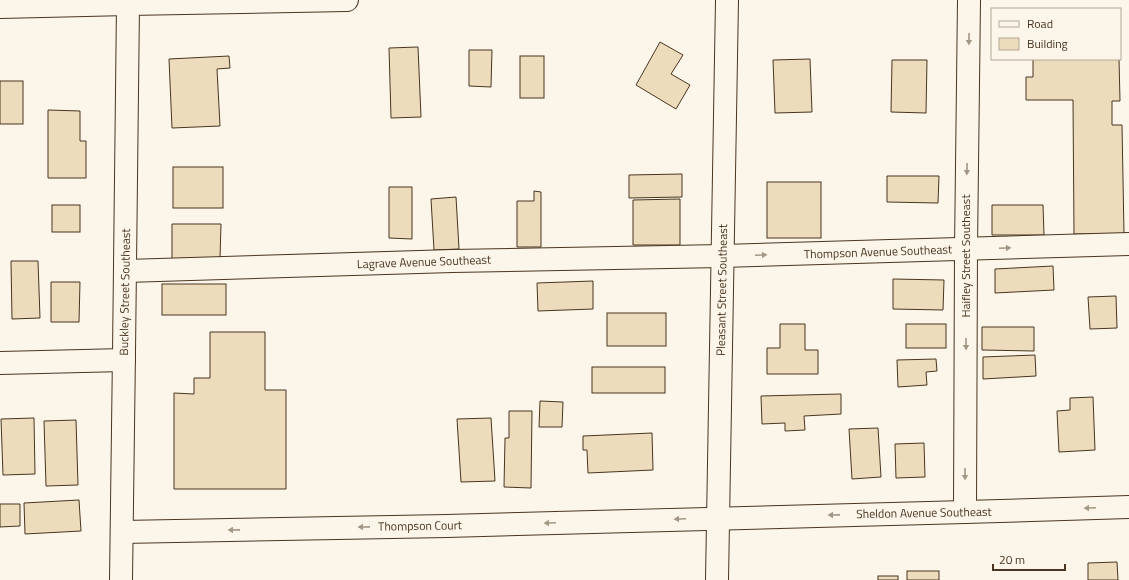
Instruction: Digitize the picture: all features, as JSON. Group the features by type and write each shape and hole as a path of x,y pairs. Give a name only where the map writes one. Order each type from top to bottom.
{"street":[{"path":"0,7 347,0"},
{"name":"Pleasant Street Southeast","path":"717,580 727,0"},
{"name":"Haifley Street Southeast","path":"965,512 966,249 970,0"},
{"name":"Buckley Street Southeast","path":"121,580 126,271 128,4"},
{"name":"Thompson Avenue Southeast","path":"722,256 1129,244"},
{"name":"Lagrave Avenue Southeast","path":"126,271 452,261 722,256"},
{"path":"0,363 124,360"},
{"name":"Sheldon Avenue Southeast","path":"719,518 1129,507"},
{"name":"Thompson Court","path":"122,532 439,526 719,518"}],"building":[{"path":"660,42 683,55 671,74 690,85 676,109 636,85"},
{"path":"418,47 421,117 391,118 389,48"},
{"path":"469,50 492,50 491,87 469,86"},
{"path":"229,56 230,68 217,69 220,126 172,128 169,59"},
{"path":"520,56 544,56 544,98 520,98"},
{"path":"810,59 812,112 775,113 773,60"},
{"path":"892,60 927,60 926,113 891,112"},
{"path":"1033,60 1119,60 1120,101 1112,101 1112,125 1122,125 1124,234 1074,234 1073,100 1026,100 1026,77 1033,77"},
{"path":"0,81 23,81 23,124 0,124"},
{"path":"48,110 80,111 80,141 86,141 86,178 48,178"},
{"path":"173,167 223,167 223,208 173,208"},
{"path":"682,174 682,197 629,198 629,175"},
{"path":"887,176 939,176 938,203 887,202"},
{"path":"767,182 821,182 821,238 767,238"},
{"path":"389,187 412,187 412,239 389,238"},
{"path":"534,191 541,192 541,247 517,247 517,201 534,201"},
{"path":"456,197 459,249 434,250 431,199"},
{"path":"680,199 680,245 633,245 633,200"},
{"path":"52,205 80,205 80,232 52,232"},
{"path":"992,205 1043,205 1044,235 992,235"},
{"path":"172,224 221,224 220,259 172,259"},
{"path":"11,261 38,261 40,318 12,319"},
{"path":"1053,266 1054,290 995,293 995,269"},
{"path":"893,279 944,280 943,310 893,309"},
{"path":"593,281 593,309 538,311 537,283"},
{"path":"51,282 80,282 79,322 51,322"},
{"path":"162,284 226,284 226,315 162,315"},
{"path":"1116,296 1117,328 1090,329 1088,297"},
{"path":"607,313 666,313 666,346 607,346"},
{"path":"780,324 805,324 805,350 818,350 818,374 767,374 767,348 780,348"},
{"path":"906,324 946,324 946,348 906,348"},
{"path":"982,327 1034,327 1034,351 982,350"},
{"path":"210,332 265,332 265,390 286,390 286,489 174,489 174,393 194,394 194,378 210,378"},
{"path":"1035,355 1036,376 983,379 983,357"},
{"path":"936,359 937,371 926,372 927,385 898,387 897,360"},
{"path":"592,367 665,367 665,393 592,393"},
{"path":"841,394 841,414 804,416 805,430 785,431 785,423 762,424 761,396"},
{"path":"1093,397 1095,450 1059,452 1057,411 1070,410 1070,398"},
{"path":"540,401 563,402 562,427 539,427"},
{"path":"509,411 532,411 531,488 504,487 505,438 509,438"},
{"path":"34,418 35,474 3,475 1,419"},
{"path":"491,418 495,481 461,482 457,419"},
{"path":"76,420 78,485 46,486 44,421"},
{"path":"878,428 881,477 852,479 849,429"},
{"path":"652,433 653,470 588,473 587,450 583,450 583,436"},
{"path":"924,443 925,477 896,478 895,444"},
{"path":"79,500 81,531 25,534 24,503"},
{"path":"0,504 20,504 20,526 0,527"},
{"path":"1117,562 1118,580 1088,580 1088,563"},
{"path":"907,571 939,571 939,580 907,580"},
{"path":"878,576 898,576 898,580 878,580"}]}
